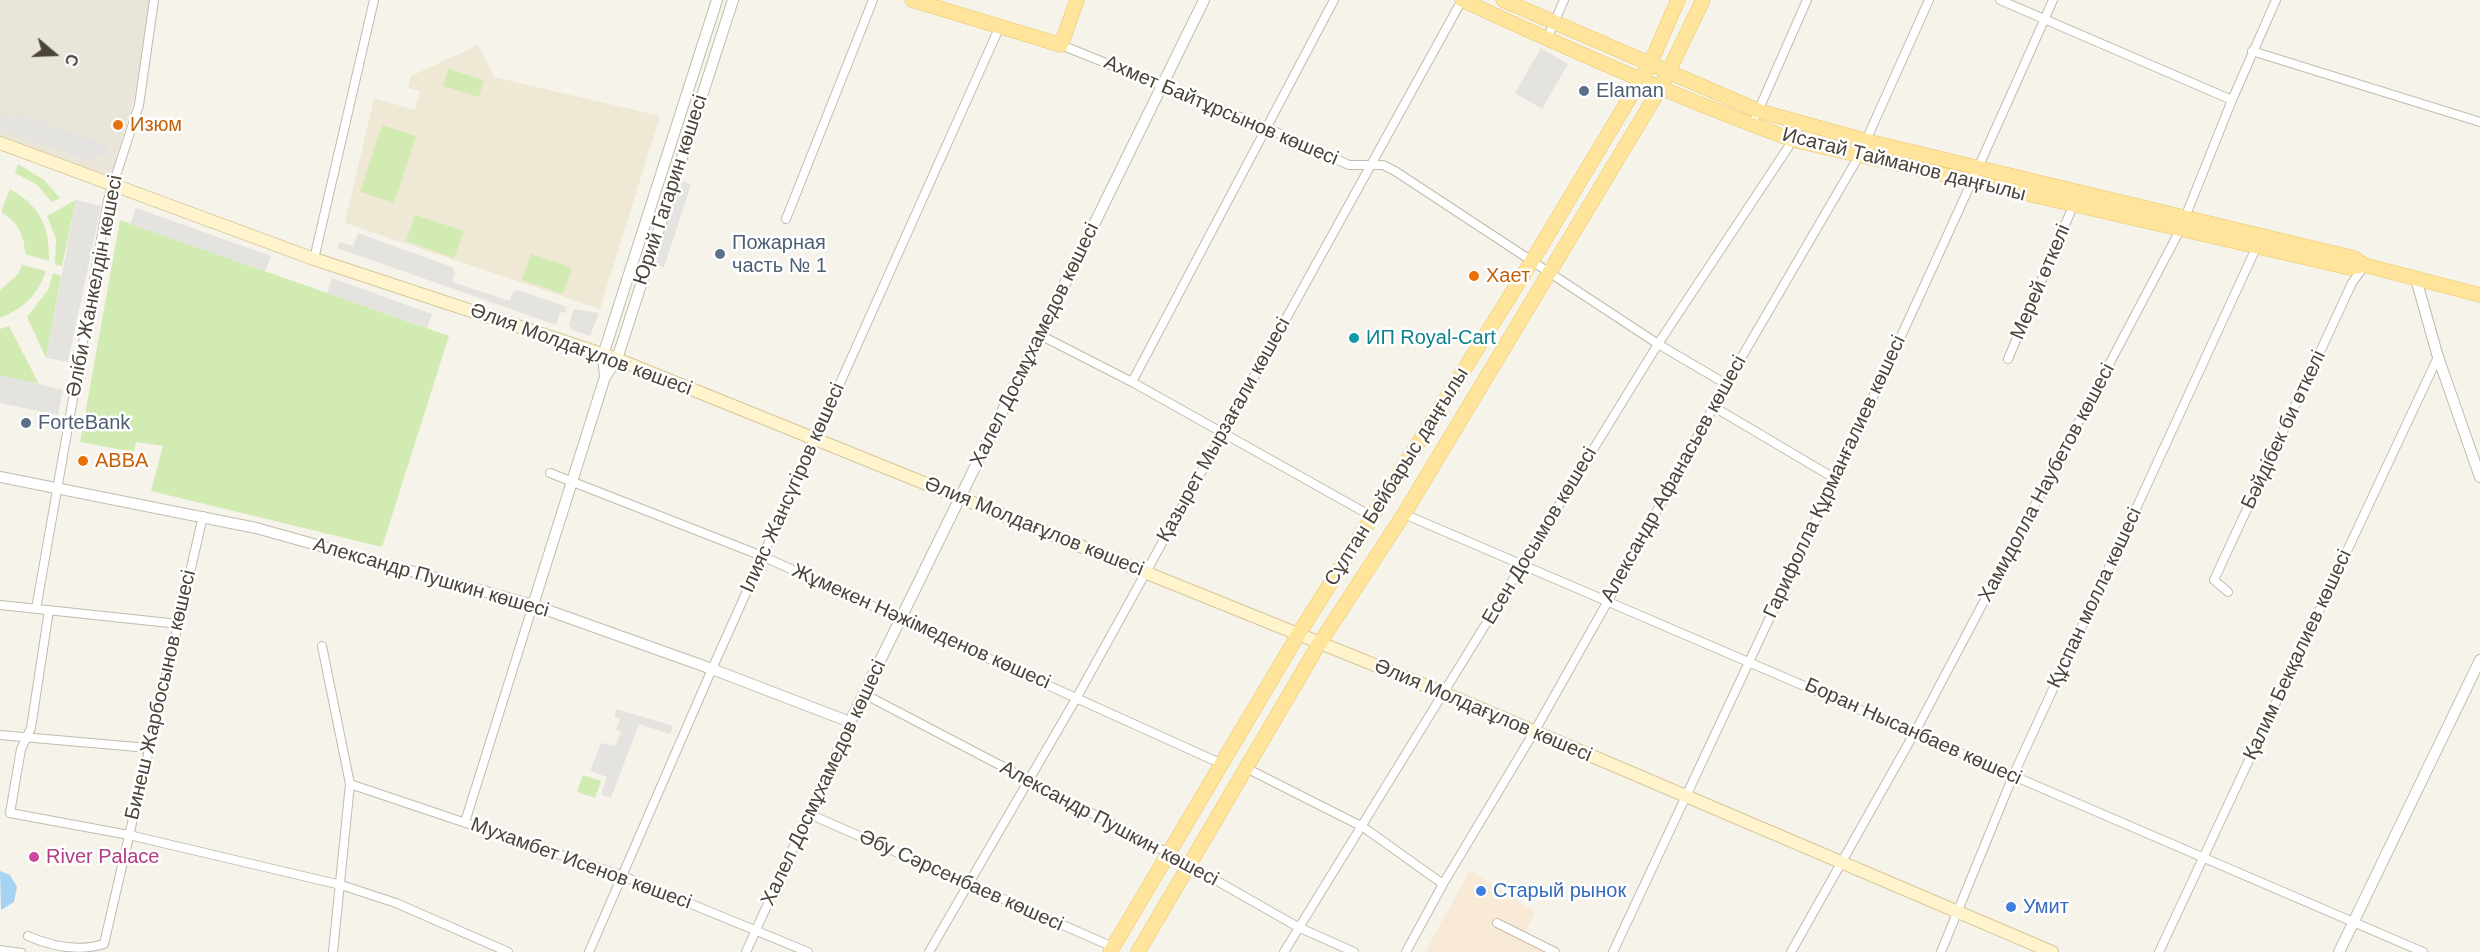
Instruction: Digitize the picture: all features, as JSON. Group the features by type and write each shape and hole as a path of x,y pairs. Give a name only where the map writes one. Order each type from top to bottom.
{"main road":[{"name":"Ахмет Байтұрсынов көшесі","path":"912,0 1061,45"},
{"path":"1061,45 1077,0"},
{"name":"Исатай Тайманов даңғылы","path":"1462,0 1547,39 1793,140 2256,248 2350,268 2364,265"},
{"name":"Исатай Тайманов даңғылы","path":"1503,0 1759,111 1867,141 2354,258 2364,265 2480,295"},
{"name":"Сұлтан Бейбарыс даңғылы","path":"1112,950 1298,635 1532,261 1650,64 1678,0"},
{"name":"Сұлтан Бейбарыс даңғылы","path":"1138,952 1319,644 1404,514 1661,87 1703,0"},
{"name":"Әлия Молдағұлов көшесі","path":"0,143 314,259 617,359 1444,693 2052,952"},
{"path":"1456,384 1464,393 1475,395"}],"street":[{"name":"Әліби Жанкелдін көшесі","path":"36,609 108,200 139,105 154,0"},
{"path":"314,259 374,0"},
{"name":"Юрий Гагарин көшесі","path":"605,377 603,355 717,0"},
{"name":"Юрий Гагарин көшесі","path":"465,822 605,377 617,359 733,0"},
{"path":"786,219 873,0"},
{"name":"Халел Досмұхамедов көшесі","path":"746,952 850,722 1204,0"},
{"path":"1132,382 1334,0"},
{"name":"Қазырет Мырзағали көшесі","path":"929,952 1077,697 1462,0"},
{"path":"1547,39 1564,0"},
{"path":"1752,125 1807,0"},
{"name":"Александр Афанасьев көшесі","path":"1406,952 1443,884 1534,732 1608,601 1725,384 1859,156 1929,0"},
{"path":"2000,0 2232,100"},
{"name":"Гарифолла Құрманғалиев көшесі","path":"1612,952 1979,167 2053,0"},
{"name":"Хамидолла Наубетов көшесі","path":"1791,952 1915,732 2181,230 2252,51 2276,0"},
{"name":"Ілияс Жансүгіров көшесі","path":"589,952 762,556 817,438 1000,26"},
{"name":"Ахмет Байтұрсынов көшесі","path":"1061,45 1267,128 1349,165 1383,165 1395,171 1658,344 1725,384"},
{"path":"2252,51 2480,122"},
{"name":"Есен Досымов көшесі","path":"1284,952 1658,344 1793,140 1800,123"},
{"name":"Мерей өткелі","path":"2008,358 2073,206"},
{"name":"Құспан молла көшесі","path":"1941,952 2013,776 2256,248"},
{"name":"Бәйдібек би өткелі","path":"2228,592 2214,580 2352,283 2364,265"},
{"path":"2416,279 2439,357 2480,477"},
{"path":"1040,336 1132,382 1373,517"},
{"name":"Қалим Бекқалиев көшесі","path":"2159,952 2439,357"},
{"path":"1714,407 1834,478"},
{"name":"Жұмекен Нәжімеденов көшесі","path":"550,473 573,484 762,556 1222,764"},
{"name":"Александр Пушкин көшесі","path":"0,477 256,528 533,605 712,669 850,722"},
{"name":"Боран Нысанбаев көшесі","path":"1404,514 2423,952"},
{"name":"Бинеш Жарбосынов көшесі","path":"28,936 51,946 88,949 104,944 203,516"},
{"path":"0,605 179,624"},
{"path":"49,610 31,728 21,749 10,813 129,835 341,885 396,903 508,952"},
{"path":"322,646 350,784 333,952"},
{"path":"2339,952 2480,660"},
{"name":"Александр Пушкин көшесі","path":"864,694 1167,854 1298,927 1354,952"},
{"path":"0,735 148,748"},
{"path":"1246,768 1363,827 1443,884"},
{"name":"Мухамбет Исенов көшесі","path":"350,784 623,876 808,952"},
{"name":"Әбу Сәрсенбаев көшесі","path":"809,814 1112,950"},
{"path":"1497,923 1555,952"},
{"path":"0,949 22,952"}],"shaded area":[{"path":"0,0 151,0 134,100 110,178 0,139"},
{"path":"478,45 494,77 660,116 600,309 345,223 374,98 415,110 420,91 408,88 411,76"},
{"path":"1541,48 1568,64 1542,109 1515,93"},
{"path":"0,107 6,109 4,115 14,118 16,113 108,145 104,157 93,153 90,161 0,129"},
{"path":"680,179 691,185 664,267 653,265"},
{"path":"76,200 101,206 68,362 46,358"},
{"path":"136,208 271,256 265,271 130,224"},
{"path":"358,233 452,267 455,273 452,282 510,301 513,291 518,290 567,307 565,313 560,312 556,325 337,248 340,242 353,246"},
{"path":"332,278 432,314 427,328 327,293"},
{"path":"574,309 599,313 590,336 572,330 569,324"},
{"path":"0,375 63,390 58,415 0,403"},
{"path":"617,709 673,726 670,734 639,724 611,798 601,794 607,777 590,771 601,743 615,746 621,732 616,730 620,719 614,716"},
{"name":"Старый рынок","path":"1470,870 1535,912 1524,937 1549,952 1425,952"}],"green space":[{"path":"448,69 484,80 479,97 443,86"},
{"path":"382,125 416,136 394,203 360,192"},
{"path":"18,164 44,180 60,198 52,202 36,184 15,173"},
{"path":"10,189 29,203 41,219 48,238 49,261 25,254 24,241 19,230 12,220 1,212"},
{"path":"76,200 62,266 55,265 56,239 47,216"},
{"path":"415,215 464,231 454,258 406,241"},
{"path":"120,220 449,336 382,547 151,491 163,446 136,442 134,452 80,442"},
{"path":"531,254 572,268 563,294 522,280"},
{"path":"22,265 46,271 29,300 0,318 0,290 18,274"},
{"path":"53,273 61,276 46,358 27,317 48,290"},
{"path":"9,326 39,384 0,376 0,329"},
{"path":"583,775 601,781 595,798 577,792"}],"water":[{"path":"0,871 10,875 17,887 14,902 1,910"}],"place":[{"name":"Elaman","path":"1584,91"},
{"name":"Изюм","path":"118,125"},
{"name":"Пожарная часть № 1","path":"720,254"},
{"name":"Хает","path":"1474,276"},
{"name":"ИП Royal-Cart","path":"1354,338"},
{"name":"ForteBank","path":"26,423"},
{"name":"ABBA","path":"83,461"},
{"name":"River Palace","path":"34,857"},
{"name":"Старый рынок","path":"1481,891"},
{"name":"Умит","path":"2011,907"}]}
